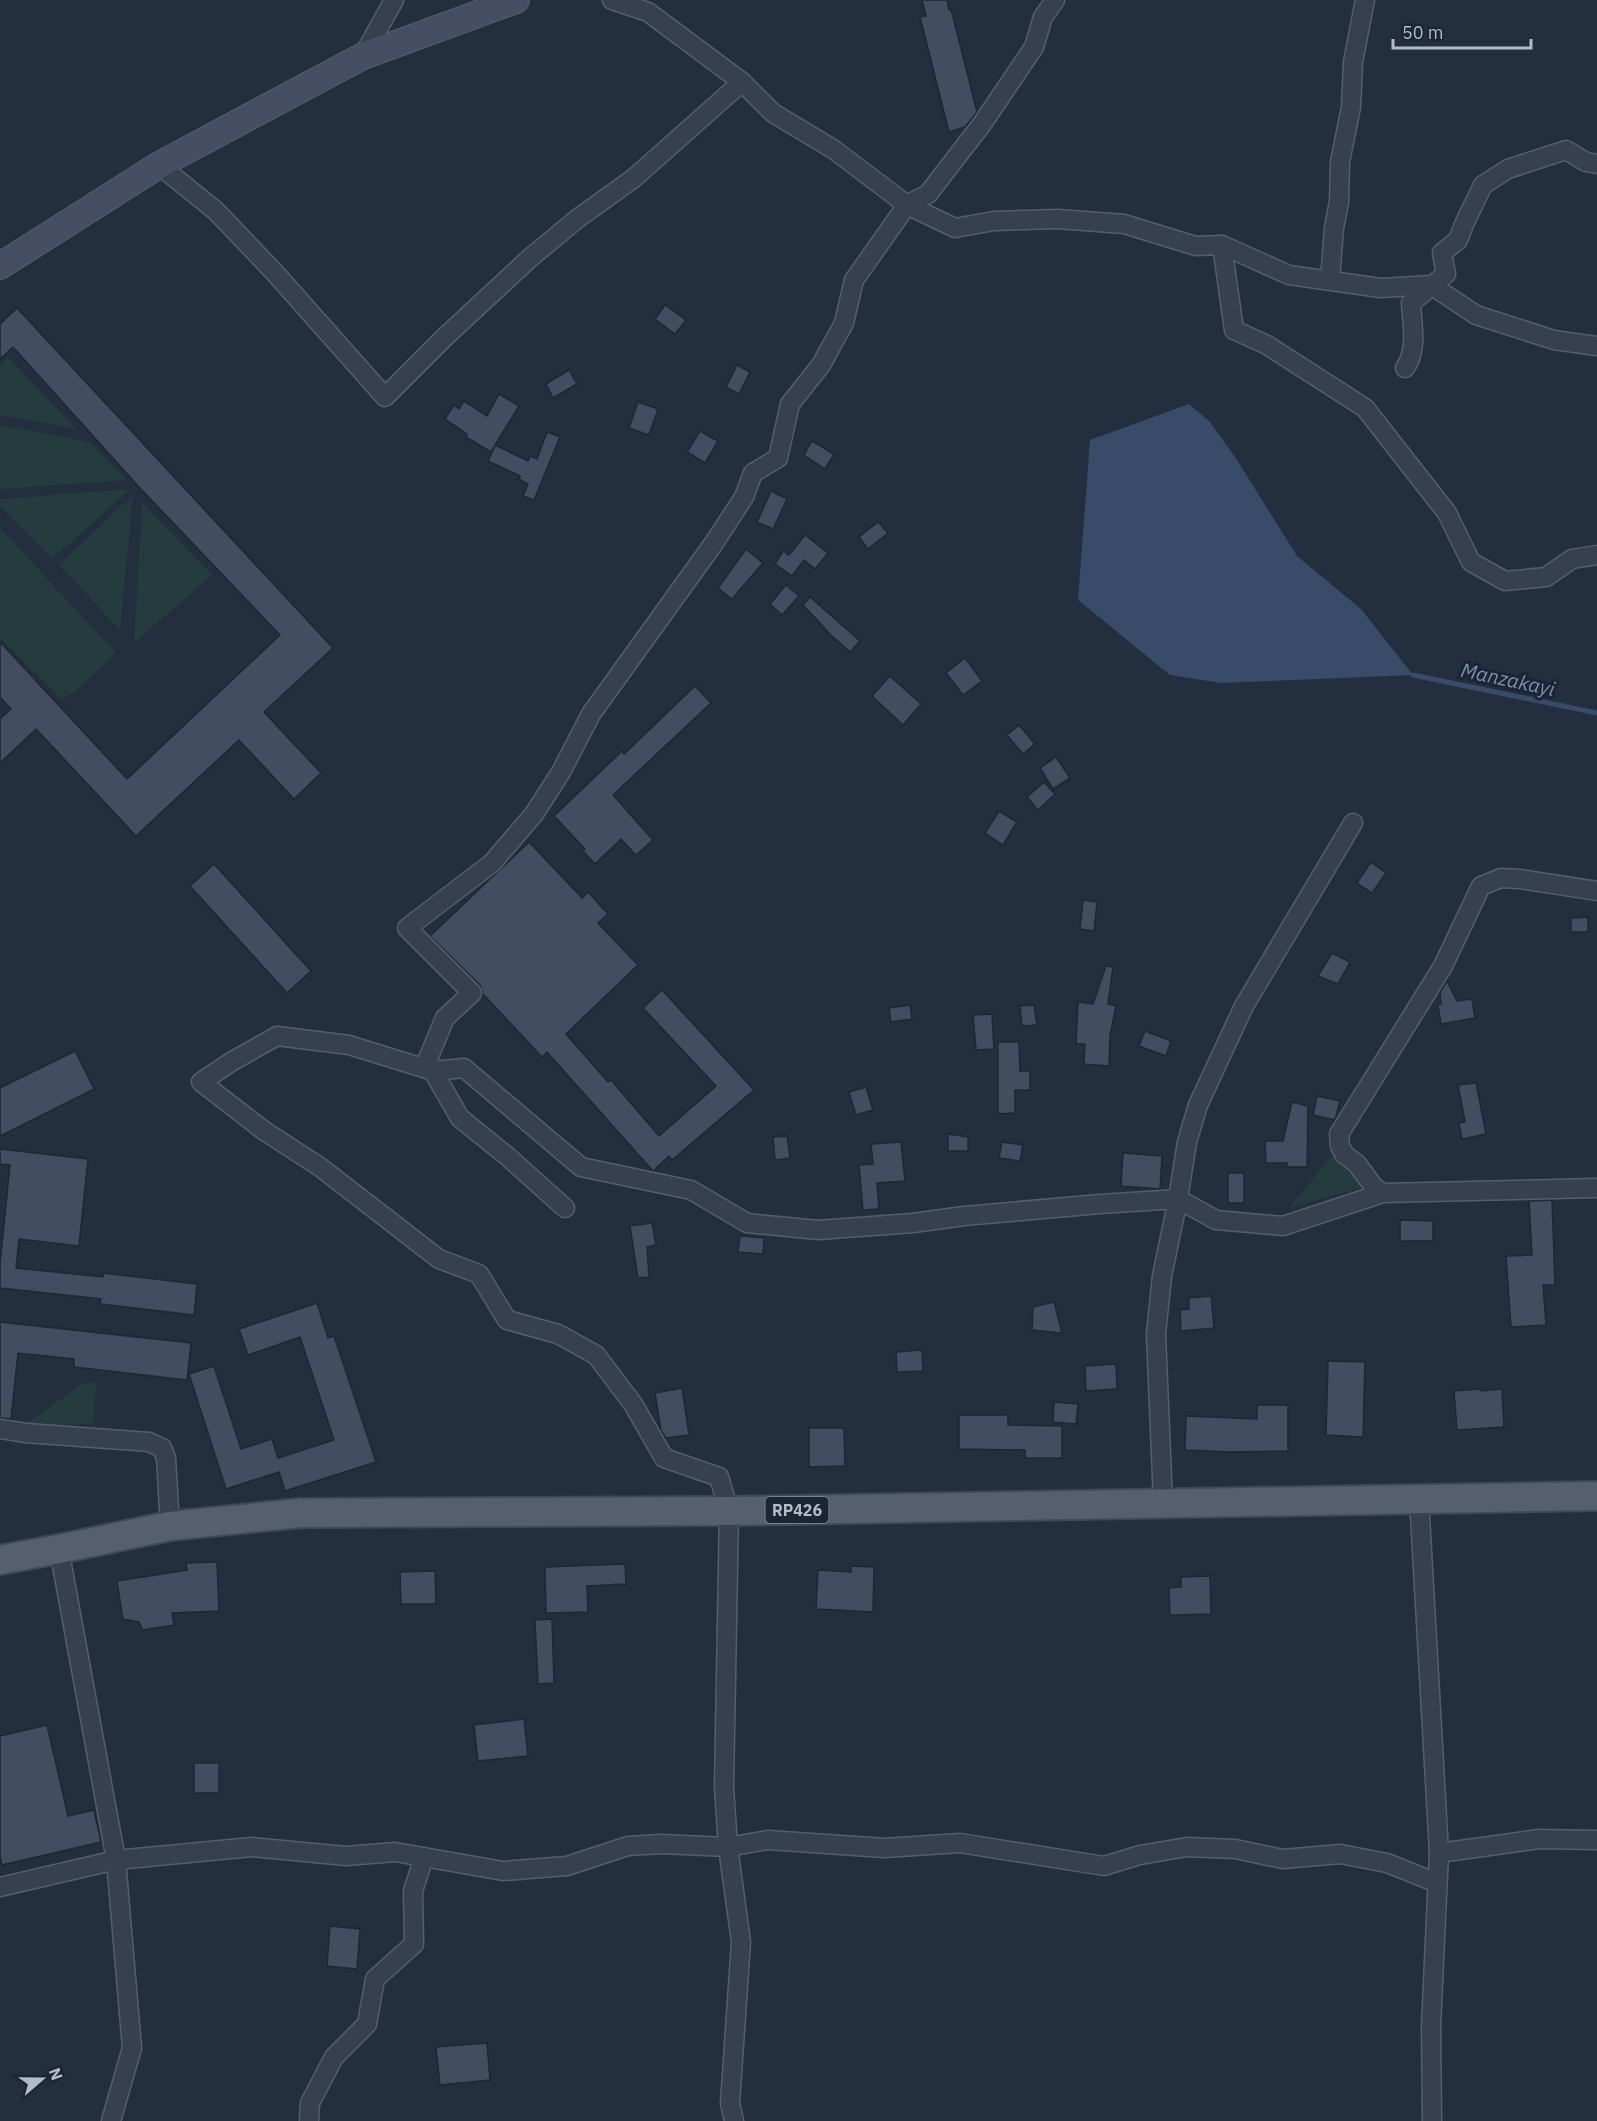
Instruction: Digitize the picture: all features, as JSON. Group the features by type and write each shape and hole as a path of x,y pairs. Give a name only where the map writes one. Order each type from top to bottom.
{"main road":[{"name":"RP426","path":"0,1560 170,1526 301,1513 729,1511 1597,1496"}],"street":[{"path":"363,56 394,0"},
{"path":"0,266 159,165 363,56 516,0"},
{"path":"612,0 648,12 742,82 773,113 833,149 907,205 955,228 994,221 1059,219 1124,224 1196,246 1222,246 1289,275 1381,288 1431,285 1476,315 1554,340 1597,346"},
{"path":"565,1208 460,1118 427,1061 445,1018 472,993 407,928 492,863 534,814 561,772 591,714 726,524 744,497 753,473 778,458 790,404 821,365 844,323 854,280 907,205 928,194 982,124 1034,47 1043,17 1055,0"},
{"path":"1330,280 1334,228 1339,202 1340,162 1351,107 1353,62 1365,0"},
{"path":"159,165 216,211 283,281 385,397 446,336 530,258 577,219 634,178 742,82"},
{"path":"1405,368 1413,349 1411,303 1446,274 1442,253 1458,240 1483,185 1508,169 1566,150 1586,162 1597,164"},
{"path":"1222,246 1234,330 1267,345 1365,408 1447,513 1471,562 1504,581 1546,577 1572,559 1597,555"},
{"path":"1163,1503 1156,1334 1162,1276 1187,1142 1198,1105 1239,1016 1353,823"},
{"path":"1383,1192 1374,1187 1357,1164 1344,1154 1340,1146 1339,1134 1443,966 1481,886 1501,878 1597,891"},
{"path":"734,2121 730,2103 741,1942 728,1847 724,1787 729,1511 719,1477 664,1458 633,1404 596,1355 558,1334 507,1320 479,1274 439,1259 320,1167 262,1130 201,1082 277,1036 350,1045 433,1071 464,1068 581,1167 691,1190 747,1223 818,1230 1178,1199 1216,1220 1283,1226 1383,1192 1597,1188"},
{"path":"0,1429 149,1442 162,1448 166,1458 170,1526"},
{"path":"1419,1498 1439,1853 1431,2026 1432,2121"},
{"path":"59,1550 117,1860 132,2048 111,2121"},
{"path":"1439,1853 1539,1839 1597,1840"},
{"path":"0,1887 117,1860 252,1847 346,1856 395,1852 503,1871 567,1866 628,1846 661,1844 728,1847 768,1840 885,1848 960,1843 1104,1866 1140,1855 1187,1847 1235,1849 1283,1859 1340,1854 1387,1863 1437,1883"},
{"path":"309,2121 310,2103 334,2057 367,2024 375,1979 414,1944 412,1891 424,1857"}],"green space":[{"path":"8,357 76,429 0,415 0,365"},
{"path":"0,425 90,442 126,480 0,489"},
{"path":"130,489 52,559 0,506 0,499"},
{"path":"133,495 120,630 59,565"},
{"path":"142,503 212,575 134,643"},
{"path":"0,528 116,653 73,693 62,699 0,638"},
{"path":"1340,1156 1364,1187 1289,1208 1330,1158"},
{"path":"96,1382 93,1424 23,1426 81,1385"}],"water":[{"path":"1189,404 1210,422 1237,460 1297,556 1361,609 1413,675 1221,683 1170,675 1078,600 1090,440"}],"building":[{"path":"922,0 947,0 977,112 965,127 949,132 920,17 926,16"},
{"path":"665,305 686,320 675,334 655,319"},
{"path":"17,308 333,648 264,712 321,773 294,799 239,740 136,836 36,729 0,763 0,719 11,709 0,697 0,642 127,779 280,635 138,486 13,347 0,359 0,324"},
{"path":"737,365 750,372 739,394 726,387"},
{"path":"569,370 577,384 553,398 546,384"},
{"path":"499,394 519,406 495,445 528,461 530,456 537,459 547,432 560,437 534,500 523,496 528,484 519,479 520,476 488,461 495,446 491,452 466,437 467,434 445,419 454,405 459,409 464,401 487,416"},
{"path":"638,402 658,409 649,435 629,428"},
{"path":"700,431 718,441 705,463 687,452"},
{"path":"812,441 834,454 825,469 804,455"},
{"path":"771,491 787,499 773,529 757,522"},
{"path":"878,522 888,533 868,549 859,537"},
{"path":"805,535 828,553 815,569 804,560 792,576 775,564 783,551 789,555"},
{"path":"746,549 763,563 732,599 718,588"},
{"path":"786,585 799,596 782,615 770,604"},
{"path":"810,597 860,641 850,652 803,605"},
{"path":"965,658 982,681 963,695 946,673"},
{"path":"890,676 921,704 903,725 872,696"},
{"path":"695,686 711,703 613,795 653,840 636,855 621,839 595,864 583,851 585,849 554,816 622,751 624,754"},
{"path":"1019,725 1035,744 1023,754 1007,735"},
{"path":"1056,757 1070,778 1053,789 1040,768"},
{"path":"1044,782 1055,794 1038,810 1027,797"},
{"path":"999,811 1017,822 1003,845 985,833"},
{"path":"529,842 582,898 588,892 608,914 598,923 638,965 566,1034 608,1082 611,1080 659,1136 716,1086 643,1008 662,990 754,1090 672,1160 669,1156 653,1171 547,1052 542,1057 483,994 480,985 430,936"},
{"path":"1371,862 1386,873 1372,893 1357,883"},
{"path":"214,864 311,971 287,993 190,886"},
{"path":"1083,900 1097,902 1094,931 1080,929"},
{"path":"1588,917 1588,932 1571,932 1571,918"},
{"path":"1332,953 1350,962 1338,984 1318,976"},
{"path":"1106,966 1113,967 1108,1004 1116,1006 1110,1035 1109,1066 1084,1064 1085,1044 1076,1044 1078,1002 1093,1004"},
{"path":"1447,981 1457,1001 1472,999 1475,1018 1441,1024 1438,1005 1441,1004 1440,992"},
{"path":"910,1005 912,1019 891,1022 889,1008"},
{"path":"1034,1005 1037,1025 1022,1026 1020,1006"},
{"path":"992,1014 994,1049 976,1050 973,1015"},
{"path":"1145,1031 1171,1041 1166,1056 1139,1046"},
{"path":"998,1042 1019,1042 1020,1071 1030,1071 1030,1090 1015,1090 1015,1113 998,1114"},
{"path":"75,1051 94,1089 0,1136 0,1088"},
{"path":"1476,1083 1486,1134 1462,1139 1459,1123 1465,1122 1458,1085"},
{"path":"866,1087 873,1110 856,1115 849,1092"},
{"path":"1317,1096 1340,1101 1335,1120 1313,1115"},
{"path":"1292,1102 1308,1106 1307,1167 1287,1167 1287,1163 1266,1163 1265,1141 1283,1141"},
{"path":"948,1134 968,1137 968,1151 948,1151"},
{"path":"787,1136 790,1158 775,1160 773,1137"},
{"path":"901,1142 905,1181 877,1183 879,1209 863,1210 859,1165 873,1164 871,1144"},
{"path":"1002,1142 1023,1145 1020,1161 999,1158"},
{"path":"0,1149 88,1159 79,1246 19,1239 16,1268 103,1277 103,1273 197,1284 194,1315 100,1304 101,1299 0,1288 0,1264 10,1165 0,1164"},
{"path":"1123,1153 1162,1156 1160,1189 1121,1186"},
{"path":"1228,1173 1244,1173 1244,1203 1228,1203"},
{"path":"1552,1200 1555,1285 1543,1285 1546,1325 1511,1327 1506,1256 1532,1255 1529,1201"},
{"path":"1400,1220 1433,1221 1433,1241 1400,1241"},
{"path":"652,1223 656,1245 647,1247 649,1277 638,1278 630,1226"},
{"path":"740,1236 764,1238 763,1254 738,1252"},
{"path":"1211,1296 1214,1328 1181,1331 1180,1310 1189,1309 1189,1298"},
{"path":"1054,1302 1062,1333 1032,1330 1033,1307"},
{"path":"317,1303 328,1338 334,1336 376,1462 285,1491 279,1472 226,1489 189,1374 214,1366 241,1449 272,1439 278,1458 334,1440 300,1337 248,1355 239,1329"},
{"path":"0,1322 191,1343 187,1380 74,1367 74,1359 18,1353 11,1419 0,1418"},
{"path":"922,1350 923,1371 897,1372 896,1352"},
{"path":"1328,1361 1365,1362 1363,1437 1326,1435"},
{"path":"1116,1364 1117,1389 1086,1391 1085,1366"},
{"path":"682,1388 689,1435 666,1438 661,1431 655,1393"},
{"path":"1481,1389 1481,1391 1502,1389 1504,1427 1457,1430 1454,1391"},
{"path":"1054,1402 1078,1404 1076,1424 1053,1422"},
{"path":"1257,1405 1288,1405 1288,1451 1185,1450 1186,1416 1257,1419"},
{"path":"959,1415 1008,1415 1008,1425 1062,1426 1062,1458 1025,1458 1025,1450 959,1449"},
{"path":"809,1428 844,1428 845,1466 809,1467"},
{"path":"217,1562 219,1611 172,1613 174,1625 143,1630 139,1622 123,1619 117,1581 187,1570 186,1563"},
{"path":"625,1564 626,1584 587,1586 588,1612 546,1613 545,1567"},
{"path":"851,1566 874,1567 873,1612 816,1609 818,1570 851,1572"},
{"path":"435,1571 436,1604 401,1604 400,1572"},
{"path":"1210,1576 1211,1614 1170,1615 1169,1588 1181,1587 1181,1577"},
{"path":"552,1619 554,1683 538,1684 535,1620"},
{"path":"524,1719 528,1756 478,1761 474,1725"},
{"path":"47,1725 68,1816 94,1810 101,1842 2,1865 0,1856 0,1736"},
{"path":"194,1763 219,1763 219,1793 194,1793"},
{"path":"330,1926 360,1929 357,1969 327,1966"},
{"path":"487,2043 490,2080 440,2085 436,2047"}],"waterway":[{"name":"Manzakayi","path":"1413,675 1597,713"}]}
